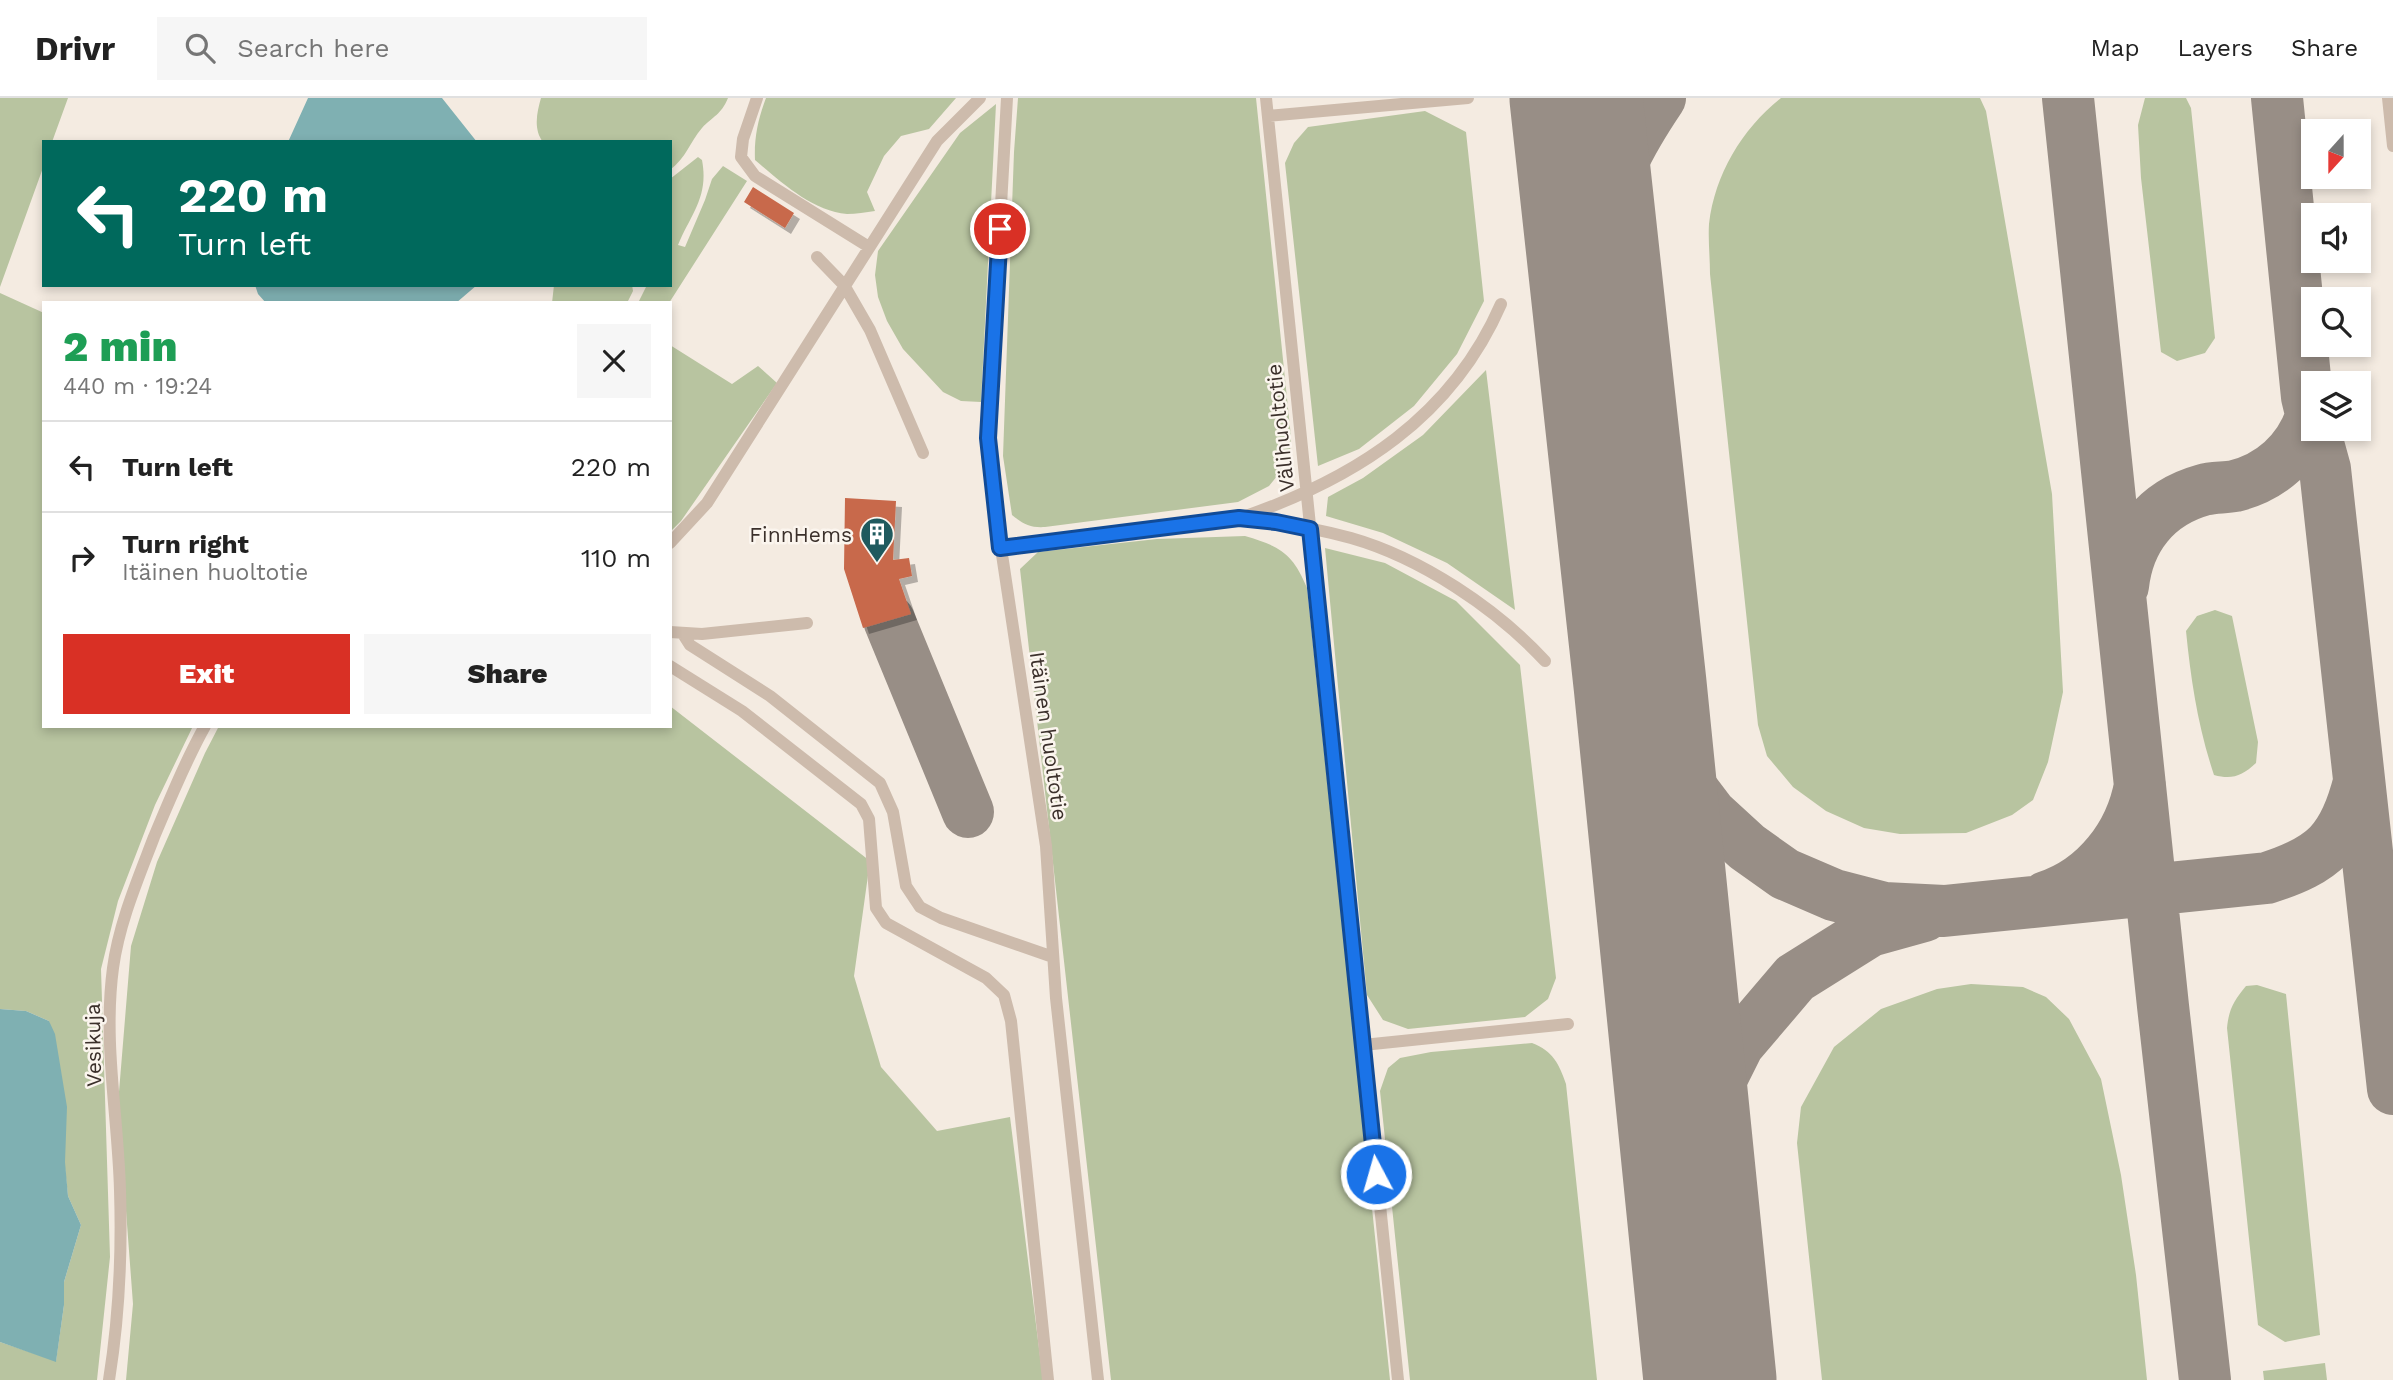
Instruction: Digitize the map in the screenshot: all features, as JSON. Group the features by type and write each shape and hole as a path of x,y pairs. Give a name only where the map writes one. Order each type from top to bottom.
{"lane":[{"path":"757,98 743,139 741,157 755,176 869,247"},
{"path":"672,541 708,503 937,141 980,98"},
{"name":"Itäinen huoltotie","path":"1007,98 988,438 1000,548 1046,846 1053,957 1098,1380"},
{"name":"Välihuoltotie","path":"1266,98 1398,1380"},
{"path":"1268,116 1468,98"},
{"path":"2388,98 2393,146"},
{"path":"817,257 844,285 870,330 923,453"},
{"path":"1000,548 1239,518 1306,492 1377,454 1428,410 1479,348 1501,304"},
{"path":"1239,518 1276,522 1352,538 1421,567 1460,590 1520,634 1545,661"},
{"path":"677,633 743,631 807,623"},
{"path":"677,633 690,645 770,696 880,783 893,812 906,886 920,907 941,918 1053,957"},
{"path":"672,667 742,711 861,804 869,819 876,908 886,923 986,978 1004,995 1011,1021 1048,1380"},
{"name":"Vesikuja","path":"110,1380 118,1292 120,1190 110,1062 113,967 136,882 173,790 204,728"},
{"path":"1363,1045 1568,1024"}],"green space":[{"path":"0,98 68,98 53,140 42,140 42,171 0,287"},
{"path":"541,98 728,98 723,108 702,128 672,168 672,140 542,140 537,115"},
{"path":"766,98 956,98 929,129 901,136 884,156 867,192 875,211 847,214 834,212 809,201 755,160 757,129"},
{"path":"1018,98 1256,98 1291,437 1290,454 1269,486 1238,502 1045,527 1027,525 1012,515 1003,456"},
{"path":"1781,98 1980,98 1986,111 2052,494 2063,692 2048,762 2033,800 2012,815 1966,833 1900,834 1864,828 1826,811 1793,787 1767,756 1758,725 1710,274 1709,224 1717,188 1733,154 1754,124"},
{"path":"2145,98 2186,98 2191,108 2215,338 2205,353 2177,361 2161,352 2141,178 2138,125"},
{"path":"996,104 981,402 961,401 943,392 903,349 887,321 878,297 875,275 878,251 960,133"},
{"path":"1425,111 1466,132 1484,301 1457,354 1414,406 1359,449 1318,466 1285,163 1294,143 1308,127"},
{"path":"698,157 702,160 704,173 701,195 678,245 685,247 712,179 723,166 747,181 670,301 639,301 646,287 672,287 672,177"},
{"path":"554,287 632,287 633,291 628,301 552,301"},
{"path":"0,293 42,312 42,728 192,728 155,805 118,901 101,969 110,1257 97,1380 0,1380 0,1342 56,1361 64,1305 64,1282 81,1225 68,1196 49,1021 26,1011 0,1009"},
{"path":"672,346 732,384 758,366 777,383 672,530"},
{"path":"1486,370 1515,610 1447,563 1383,533 1326,516 1328,497 1363,478 1423,435"},
{"path":"1245,536 1267,543 1284,553 1302,576 1307,588 1390,1380 1111,1380 1020,569 1038,552 1157,539"},
{"path":"1325,548 1385,563 1456,601 1520,665 1556,978 1548,999 1525,1017 1408,1029 1383,1020 1367,995"},
{"path":"2215,610 2232,616 2258,742 2256,763 2232,777 2214,775 2208,757 2196,704 2186,631 2197,616"},
{"path":"672,708 870,861 854,976 881,1067 937,1131 1010,1117 1043,1380 126,1380 133,1304 118,1104 131,946 157,862 218,728 672,728"},
{"path":"1971,984 2023,987 2046,997 2069,1019 2101,1079 2121,1175 2136,1275 2147,1380 1822,1380 1797,1143 1801,1107 1834,1047 1881,1009 1937,989"},
{"path":"2257,985 2286,994 2320,1335 2285,1342 2258,1325 2227,1028 2238,996 2246,986"},
{"path":"1532,1043 1554,1059 1566,1084 1597,1380 1410,1380 1380,1091 1388,1068 1400,1058 1431,1052"},
{"path":"2325,1363 2327,1380 2264,1380 2263,1371"}],"water":[{"path":"308,98 442,98 475,140 289,140"},
{"path":"256,287 475,287 458,301 264,301"},
{"path":"0,1009 26,1011 49,1021 55,1034 67,1107 65,1162 68,1196 81,1225 64,1282 64,1305 56,1362 0,1342"}],"building":[{"path":"753,187 794,213 785,228 744,202"},
{"name":"FinnHems","path":"845,498 896,501 893,560 909,558 912,576 899,579 911,614 863,628 844,569"}],"taxiway":[{"path":"1599,321 1599,250 1607,202 1621,165 1660,98"},
{"path":"2068,98 2205,1380"},
{"path":"2277,98 2304,371"},
{"path":"2123,586 2126,569 2138,538 2158,514 2186,496 2207,489 2235,486 2260,476 2282,461 2301,438"},
{"path":"2317,441 2325,469 2393,1089"},
{"path":"889,620 968,812"},
{"path":"1640,684 1661,739 1686,781 1711,814 1747,847 1785,874 1834,895 1884,908 1944,911 2267,878 2303,864 2329,845 2346,819 2359,782"},
{"path":"2046,897 2081,880 2108,854 2129,821 2140,785"},
{"path":"1694,1229 1698,1166 1715,1091 1738,1045 1795,978 1870,931 1924,916"}],"runway":[{"path":"1576,98 1640,684 1710,1380"}],"place":[{"name":"FinnHems","path":"877,564"}],"route":[{"path":"1000,229 988,438 1000,548 1239,518 1310,529 1376,1174"}]}
